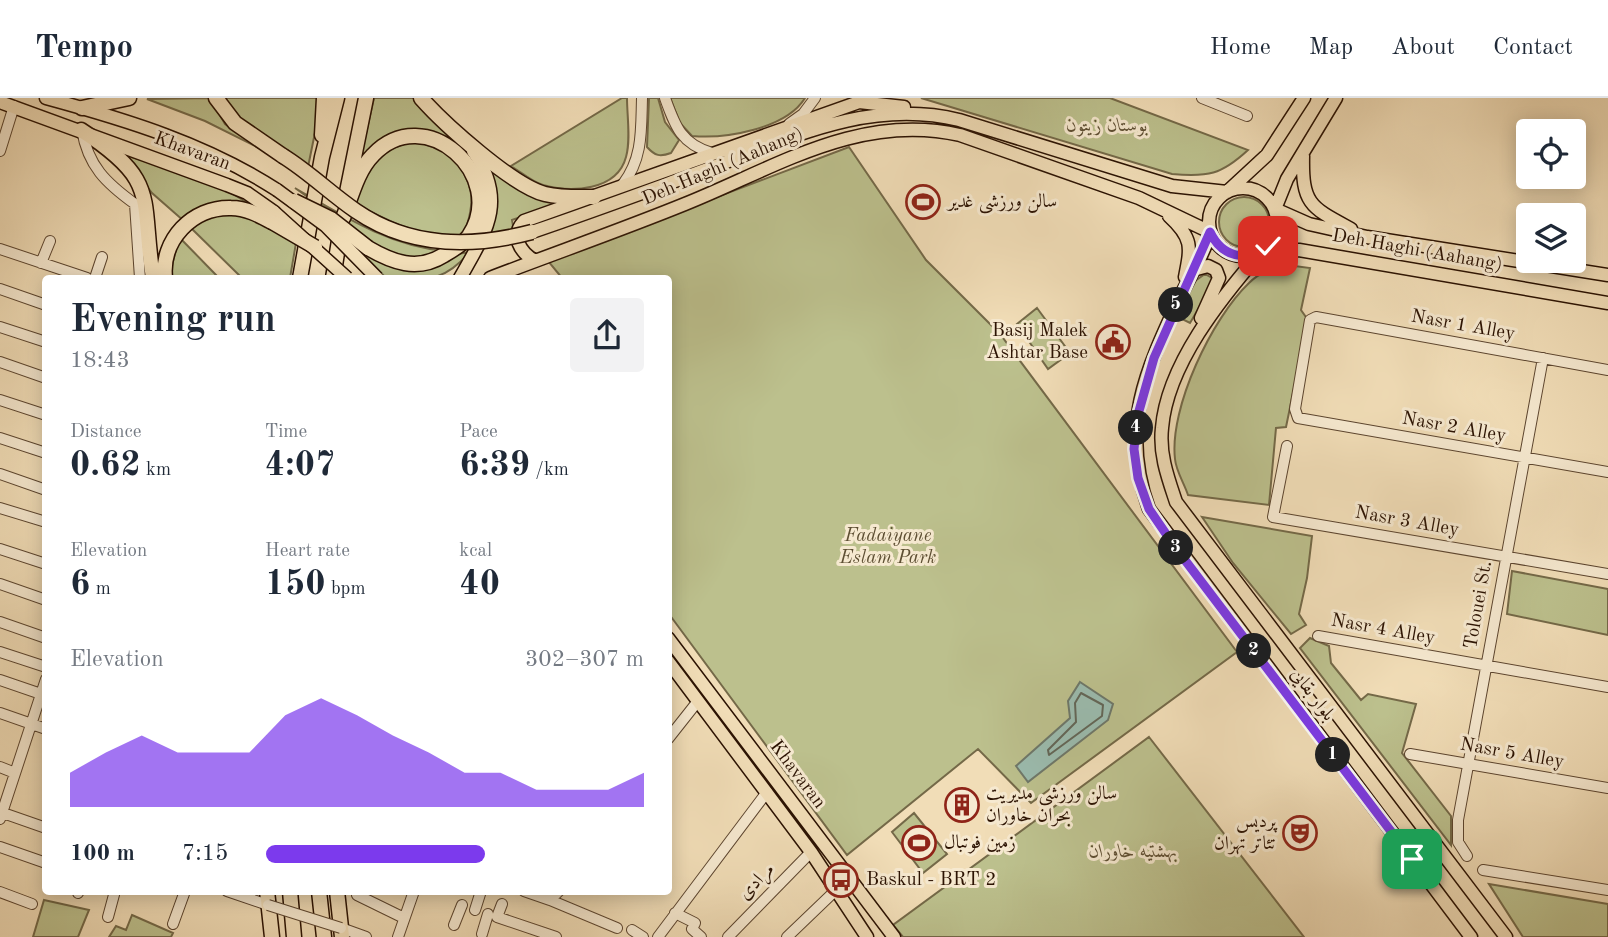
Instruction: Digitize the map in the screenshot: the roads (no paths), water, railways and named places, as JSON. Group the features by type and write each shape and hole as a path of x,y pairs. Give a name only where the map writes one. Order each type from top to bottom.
{"highway":[{"path":"82,107 129,98"},
{"path":"216,98 235,123 309,172 356,211 382,227 408,236 449,243 471,243 532,232"},
{"path":"321,158 324,98"},
{"path":"301,275 321,158 337,98"},
{"path":"333,275 349,173 366,98"},
{"path":"421,98 465,139 523,184 543,194 569,198 594,197"},
{"path":"81,130 110,149 140,183 148,210 153,275"},
{"path":"294,201 331,219 368,248 394,261 424,263 439,258 469,236 477,211 477,194 472,172 461,156 446,145 428,138 392,141 366,164 343,218"},
{"path":"165,275 170,243 175,235 197,216 208,211 232,208 273,217 315,247"},
{"path":"290,895 294,937"},
{"path":"319,895 324,937"},
{"path":"337,895 342,932"},
{"path":"267,898 270,935"}],"main road":[{"name":"Khavaran","path":"47,98 144,126 208,152 294,201 326,226 374,275"},
{"path":"1227,192 1245,188 1254,190 1263,194 1275,209 1277,218 1274,238 1261,252 1251,256 1230,254 1222,249 1210,232 1213,205 1227,192 1267,155 1304,98"},
{"path":"1275,209 1287,179 1336,98"},
{"path":"535,261 521,250 518,232 521,223 623,184 859,102 885,101 918,111"},
{"name":"Khavaran","path":"0,102 247,193 273,217"},
{"name":"Deh Haghi (Aahang)","path":"532,232 853,117 918,111 959,120 1172,186 1227,192"},
{"name":"Deh Haghi (Aahang)","path":"498,275 689,202 758,170 825,145 884,129 930,128 960,135 1139,198 1210,232"},
{"path":"462,275 477,252 492,205 486,172 465,139"},
{"path":"1303,154 1304,190 1308,199 1315,208 1367,237"},
{"path":"1139,198 1167,214 1186,233 1190,244 1181,295"},
{"name":"Deh Haghi (Aahang)","path":"1275,209 1309,224 1367,237 1608,275"},
{"name":"بلوار بقایی","path":"1210,232 1154,358 1137,418 1135,458 1138,478 1149,509 1471,937"},
{"path":"1392,265 1385,258 1385,251 1390,244 1399,242"},
{"path":"315,247 344,275"},
{"name":"Deh Haghi (Aahang)","path":"1261,252 1299,250 1608,303"},
{"name":"بلوار بقایی","path":"1261,252 1227,291 1184,360 1161,428 1166,471 1176,502 1506,937"},
{"path":"1184,360 1219,278 1216,270 1208,266 1193,270"},
{"name":"Khavaran","path":"672,643 894,937"},
{"name":"Khavaran","path":"672,666 811,852 866,937"}],"street":[{"path":"623,184 633,172 640,148 642,98"},
{"path":"665,98 678,135 697,149 712,153"},
{"path":"785,127 803,114 815,98"},
{"path":"1202,98 1247,116"},
{"path":"0,151 14,106"},
{"path":"81,130 86,152 99,175 135,204 140,275"},
{"path":"41,263 50,241"},
{"path":"0,249 78,275"},
{"path":"96,275 102,257"},
{"path":"0,289 42,304"},
{"name":"Nasr 1 Alley","path":"1295,415 1312,318 1608,370"},
{"path":"0,327 42,341"},
{"name":"Tolouei St.","path":"1467,856 1458,842 1458,820 1543,359"},
{"path":"0,362 42,377"},
{"path":"0,400 42,414"},
{"name":"Nasr 2 Alley","path":"1295,415 1298,418 1608,472"},
{"path":"0,438 42,452"},
{"name":"Nasr 3 Alley","path":"1287,446 1273,517 1608,573"},
{"path":"0,474 42,489"},
{"path":"0,508 42,521"},
{"path":"0,549 42,563"},
{"path":"0,584 42,599"},
{"path":"0,622 42,637"},
{"name":"Nasr 4 Alley","path":"1318,636 1608,687"},
{"path":"0,652 42,666"},
{"path":"0,680 41,694"},
{"path":"42,691 1,815 42,827"},
{"path":"672,734 698,701"},
{"path":"1,715 42,728"},
{"name":"Nasr 5 Alley","path":"1410,754 1608,788"},
{"path":"0,767 15,772"},
{"path":"661,936 766,792"},
{"path":"0,847 42,862"},
{"name":"مرادی","path":"728,937 811,852"},
{"path":"1483,870 1608,890"},
{"path":"787,937 835,891"},
{"path":"0,892 32,904"},
{"path":"108,918 115,895"},
{"path":"173,924 184,895"},
{"path":"357,895 404,918"},
{"path":"398,937 413,895"},
{"path":"475,909 480,895"},
{"path":"536,895 617,928"},
{"path":"550,900 555,895"},
{"path":"267,898 342,932 366,937"},
{"path":"482,933 502,904"},
{"path":"454,925 462,905"},
{"path":"675,914 695,923 692,929 701,937"},
{"path":"493,915 543,935 556,937"},
{"path":"632,930 643,937"}],"water":[{"path":"1080,682 1113,704 1108,720 1028,782 1016,766 1070,718 1068,701"}],"place":[{"name":"سالن ورزشی غدیر","path":"923,202"},
{"name":"Basij Malek Ashtar Base","path":"1113,342"},
{"name":"سالن ورزشی مدیریت بحران خاوران","path":"962,805"},
{"name":"پردیس تئاتر تهران","path":"1300,833"},
{"name":"زمین فوتبال","path":"919,843"},
{"name":"Baskul - BRT 2","path":"841,880"}],"park label":[{"name":"بوستان زیتون","path":"1107,126"},
{"name":"Fadaiyane Eslam Park","path":"888,547"},
{"name":"بهشتیه خاوران","path":"1133,852"}]}
